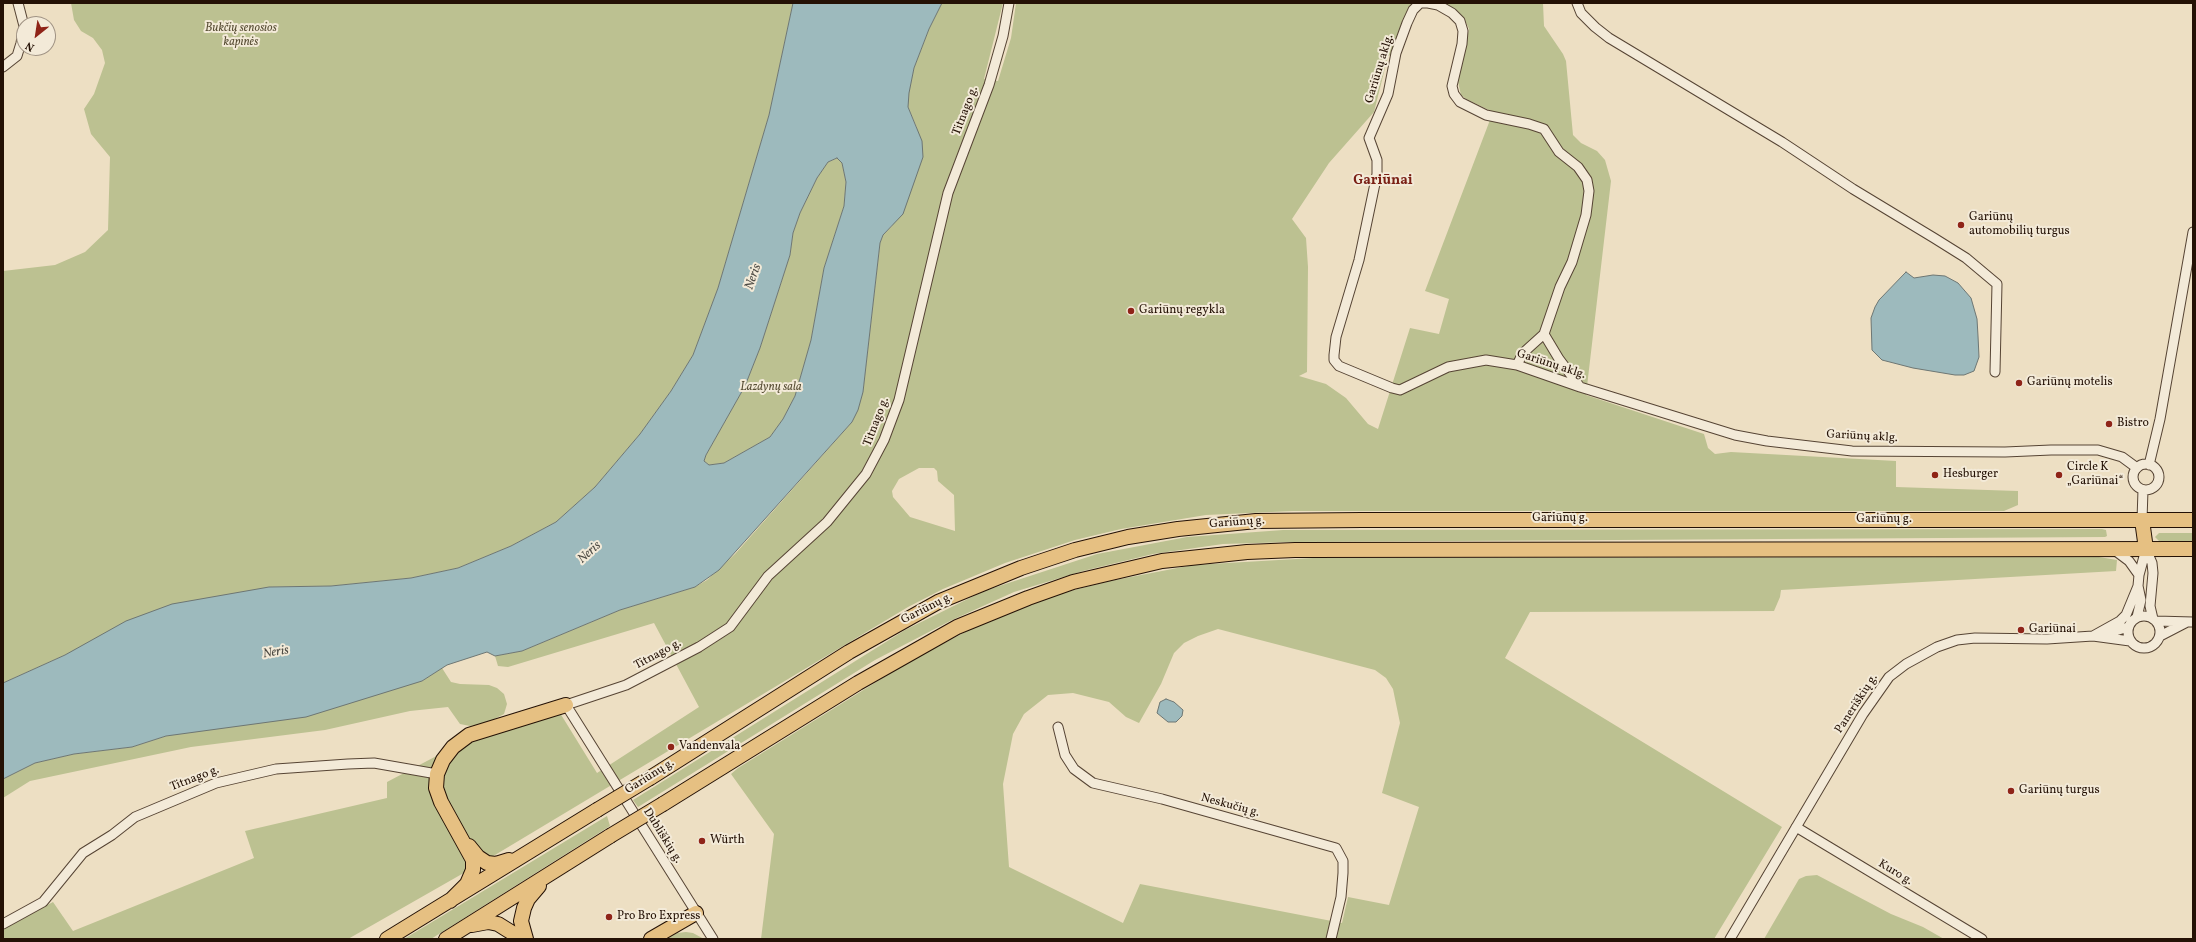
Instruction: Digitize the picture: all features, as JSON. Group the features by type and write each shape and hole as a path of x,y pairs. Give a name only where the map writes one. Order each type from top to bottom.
{"highway":[{"path":"2006,520 2022,508"},
{"path":"2142,520 2146,549"},
{"name":"Gariūnų g.","path":"387,939 650,778 849,652 938,602 1021,568 1075,550 1128,537 1178,529 1264,521 2193,520"},
{"path":"446,939 858,683 957,627 1028,598 1073,582 1162,561 1247,552 1295,550 2193,549"},
{"path":"450,901 467,884 473,870 473,860 441,802 436,788 437,774 448,753 456,744 469,735 566,705"},
{"path":"461,836 478,857 487,863 496,864 522,856"},
{"path":"526,939 521,921 524,908 528,899 548,876"},
{"path":"651,939 696,913"},
{"path":"468,926 488,922 498,924 522,939"}],"street":[{"path":"3,67 17,56 21,43 24,26 18,3"},
{"name":"Titnago g.","path":"566,705 626,685 699,647 730,626 768,576 780,563 827,522 866,474 884,440 899,400 948,193 989,86 1003,36 1009,3"},
{"path":"1420,3 1425,3"},
{"name":"Gariūnų aklg.","path":"1420,3 1413,10 1398,47 1388,94 1369,138 1377,160 1377,174 1359,260 1336,337 1334,360 1340,366 1400,390 1429,375 1467,362 1486,360 1517,365 1580,387 1735,435 1767,441 1852,451 2005,452 2098,450 2122,457 2137,468"},
{"path":"1428,3 1438,5 1452,13 1460,22 1463,31 1462,44 1452,86 1454,94 1460,102 1486,115 1529,124 1544,129 1559,152 1578,167 1588,180 1590,191 1586,215 1572,262 1560,287 1544,334 1523,353 1517,365"},
{"path":"1577,3 1581,13 1594,27 1609,38 1782,142 1853,189 1966,258 1997,284 1995,372"},
{"path":"2149,465 2160,418 2193,232"},
{"path":"1544,334 1559,359 1580,387"},
{"path":"2149,465 2158,473 2158,481 2150,489 2143,490 2136,486 2133,479 2137,468 2149,465"},
{"path":"2142,520 2143,490"},
{"path":"2113,549 2129,561 2139,575"},
{"path":"2093,636 2120,621 2126,615 2138,586 2139,575 2146,549"},
{"path":"2146,549 2152,563 2153,573 2150,606 2159,626 2160,636 2190,622"},
{"path":"2093,636 2115,632 2128,627 2137,617 2141,600 2138,586"},
{"path":"2137,617 2142,616 2155,620 2190,622"},
{"path":"2128,627 2130,641"},
{"name":"Paneriškių g.","path":"1730,939 1875,695 1889,677 1906,664 1937,647 1957,640 1975,638 2047,639 2093,636 2130,641 2137,647 2147,648 2155,644 2160,636"},
{"name":"Dubliškių g.","path":"566,705 713,939"},
{"name":"Neskučių g.","path":"1058,727 1065,755 1074,769 1092,782 1162,799 1336,848 1343,861 1343,873 1341,897 1331,939"},
{"name":"Titnago g.","path":"3,924 43,902 83,852 112,834 135,817 216,783 276,769 374,763 437,774"},
{"name":"Kuro g.","path":"1796,827 1982,939"}],"green space":[{"name":"Bukčių senosios kapinės","path":"71,3 793,3 769,115 718,288 693,355 671,391 640,434 595,487 556,522 511,546 458,568 411,578 331,586 269,587 65,655 3,683 3,271 55,265 85,252 108,230 110,157 91,134 84,109 94,94 105,63 102,50 93,38 81,31 74,20"},
{"path":"942,3 1003,3 984,79 998,81 1011,38 1016,3 1414,3 1404,20 1391,55 1388,56 1374,112 1329,163 1292,219 1306,238 1308,267 1307,372 1299,376 1326,384 1346,398 1368,424 1378,429 1410,328 1439,334 1449,299 1425,291 1493,112 1461,95 1458,82 1469,29 1464,18 1442,3 1543,3 1544,26 1566,61 1573,135 1581,143 1597,151 1605,160 1611,181 1586,395 1704,434 1708,448 1715,454 1731,452 1896,461 1896,487 2018,491 2018,505 2004,511 1293,511 1206,515 1121,529 1075,540 1005,563 943,589 908,607 490,858 348,939 3,939 3,921 7,926 53,902 73,931 254,858 245,831 387,798 387,782 465,741 560,713 597,773 699,707 654,623 508,667 498,666 495,656 522,651 620,610 695,587 707,580 735,554 852,422 863,391 880,243 883,235 892,226 917,128 908,107 908,93 914,68 929,29","holes":["919,468 934,468 937,471 938,481 954,495 955,531 910,517 893,497 892,491 899,479"]},
{"name":"Lazdynų sala","path":"838,158 842,163 846,182 844,206 824,268 811,340 795,396 783,419 770,437 724,463 709,465 704,461 706,455 745,386 760,348 790,255 793,233 800,213 817,178 828,162"},
{"path":"1283,530 2106,530 2107,536 1291,542 1223,544 1153,554 1083,571 1014,592 950,621 875,660 638,807 633,800 905,630 984,591 1097,554 1187,537"},
{"path":"2159,533 2193,533 2193,541 2159,541 2155,537"},
{"path":"2099,557 2117,560 2116,571 1781,590 1780,597 1774,611 1530,612 1505,658 1782,827 1714,939 761,939 774,834 731,774 738,768 910,661 971,629 1058,594 1110,581 1193,565 1313,558","holes":["1218,629 1375,670 1386,678 1393,689 1400,723 1382,793 1419,807 1389,905 1348,897 1342,923 1140,884 1123,923 1009,867 1003,784 1013,734 1024,714 1048,695 1073,693 1109,702 1126,717 1139,723 1161,684 1174,653 1184,643"]},
{"path":"442,668 451,682 460,684 489,685 497,688 504,694 507,704 504,714 485,724 470,726 460,724 448,707 410,711 325,730 191,747 30,781 3,798 3,779 35,763 74,754 132,747 166,736 422,681"},
{"path":"607,816 610,826 431,939 404,939"},
{"path":"1817,875 1891,914 1923,927 1944,939 1764,939 1799,879 1806,876"},
{"path":"677,933 693,933 704,939 666,939"}],"water":[{"name":"Neris","path":"793,3 942,3 929,29 914,68 908,107 922,141 923,157 903,214 883,235 880,243 863,392 858,410 852,422 719,570 695,587 620,610 522,651 495,656 487,652 447,665 422,681 306,717 166,736 132,747 74,754 35,763 3,779 3,683 65,655 126,621 172,604 269,587 331,586 411,578 458,568 511,546 556,522 595,487 640,434 671,391 693,355 718,288 769,115","holes":["837,158 842,163 846,182 844,206 824,268 811,340 795,396 783,419 770,437 724,463 709,465 704,461 706,455 745,386 760,348 790,255 793,233 800,213 817,178 828,162"]},
{"path":"1906,272 1914,278 1933,275 1945,276 1958,283 1971,298 1977,319 1979,357 1974,371 1964,375 1955,375 1913,368 1882,360 1872,350 1871,318 1875,307 1879,300"},
{"path":"1166,699 1174,702 1183,710 1182,716 1176,722 1168,722 1157,713 1160,702"}],"place":[{"name":"Gariūnų automobilių turgus","path":"1961,225"},
{"name":"Gariūnų regykla","path":"1131,311"},
{"name":"Gariūnų motelis","path":"2019,383"},
{"name":"Bistro","path":"2109,424"},
{"name":"Hesburger","path":"1935,475"},
{"name":"Circle K „Gariūnai“","path":"2059,475"},
{"name":"Gariūnai","path":"2021,630"},
{"name":"Vandenvala","path":"671,747"},
{"name":"Gariūnų turgus","path":"2011,791"},
{"name":"Würth","path":"702,841"},
{"name":"Pro Bro Express","path":"609,917"}],"district":[{"name":"Gariūnai","path":"1383,181"}]}
